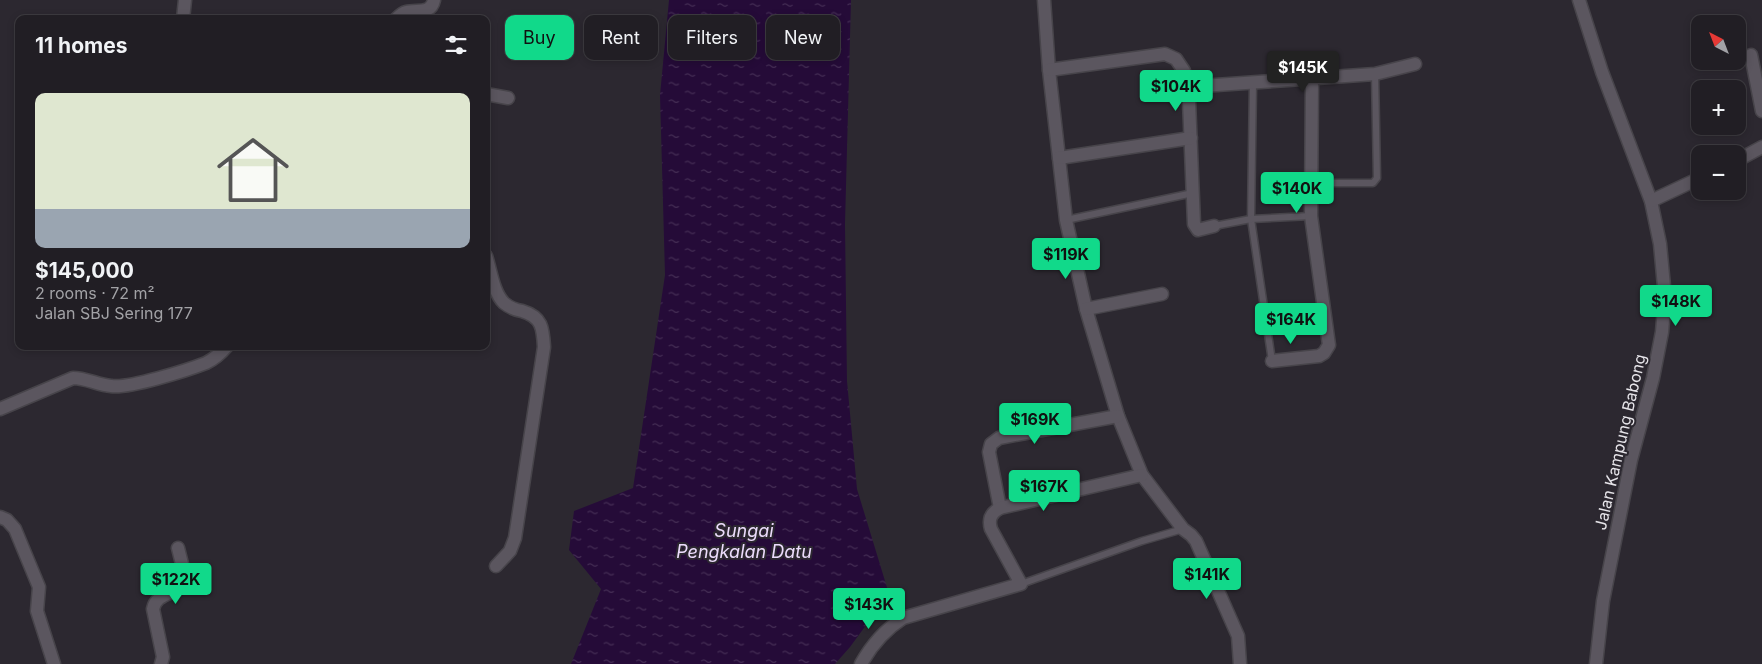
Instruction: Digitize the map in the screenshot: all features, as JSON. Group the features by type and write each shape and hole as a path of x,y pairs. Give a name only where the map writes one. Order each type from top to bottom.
{"street":[{"path":"183,15 185,0"},
{"path":"401,15 405,12 428,10 431,8 434,0"},
{"path":"1044,0 1049,70 1066,220 1086,309 1118,416 1142,475 1183,530 1196,541 1238,636 1240,664"},
{"name":"Jalan Kampung Babong","path":"1579,0 1602,72 1652,201 1660,244 1665,297 1662,332 1653,378 1630,460 1602,601 1596,664"},
{"path":"1049,70 1165,54 1181,64 1187,87 1195,228 1202,230 1214,226"},
{"path":"1751,55 1762,112"},
{"path":"1187,87 1375,74 1415,64"},
{"path":"1272,361 1319,356 1329,345 1311,216 1312,78"},
{"path":"490,95 508,98"},
{"path":"1059,158 1191,138"},
{"path":"1746,156 1762,147"},
{"path":"1652,201 1691,182"},
{"path":"490,269 497,293 504,302 509,307 531,314 539,321 544,347 515,538 510,551 496,566"},
{"path":"1086,309 1162,294"},
{"path":"0,409 73,378 86,379 112,386 123,386 207,362 221,354 224,350"},
{"path":"1000,508 989,452 991,444 999,438 1118,416"},
{"path":"864,659 893,625 903,618 1021,584 991,529 989,523 995,511 1000,508 1142,475"},
{"path":"0,517 7,520 15,529 39,587 37,611 54,664"},
{"path":"161,664 163,657 153,608 158,598 177,590 183,584 184,572 178,548"}],"lane":[{"path":"1332,183 1373,183 1377,178 1375,74"},
{"path":"1253,82 1251,219 1272,361"},
{"path":"1066,220 1194,193"},
{"path":"1214,226 1251,219 1311,216"},
{"path":"1021,584 1142,541 1183,530"}],"water":[{"name":"Sungai Pengkalan Datu","path":"669,0 851,0 845,224 847,381 857,489 889,594 835,664 571,664 601,589 569,550 574,511 633,488 665,275 660,95"}]}
